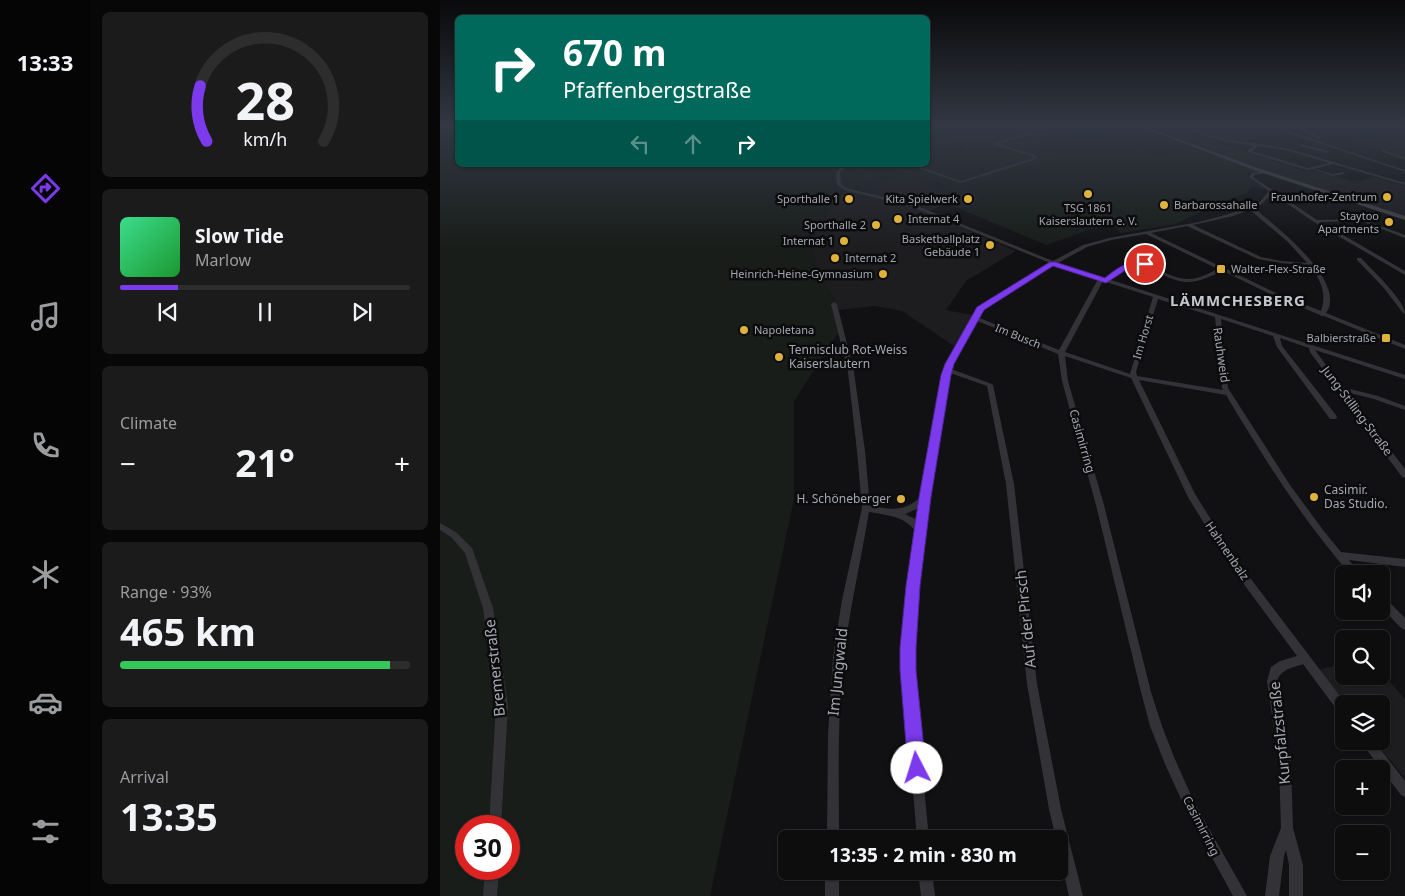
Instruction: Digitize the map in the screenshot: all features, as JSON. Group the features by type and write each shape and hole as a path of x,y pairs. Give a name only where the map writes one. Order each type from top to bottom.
{"main road":[{"path":"1251,167 1405,218"}],"street":[{"path":"844,167 838,172 839,184 845,188 912,205 1052,263 1103,280 1276,336 1403,373"},
{"path":"916,167 956,181 967,181 1010,167"},
{"path":"1305,167 1333,175 1344,173"},
{"path":"1311,168 1316,167"},
{"path":"1345,167 1405,184"},
{"path":"1393,167 1405,171"},
{"path":"1264,172 1253,174 1252,177 1316,221 1405,273"},
{"path":"922,830 908,663 913,586 925,497 947,370 974,318 984,305 1077,249 1098,242 1188,225 1251,208 1261,203 1271,191"},
{"path":"1251,208 1293,244 1311,265 1324,285 1327,294 1328,307 1323,315"},
{"path":"1316,221 1362,220 1405,236"},
{"path":"1188,225 1260,258 1311,265"},
{"path":"1147,233 1221,270 1323,315 1405,347"},
{"path":"1358,259 1385,286 1405,312"},
{"path":"1221,270 1194,280 1184,280 1145,264 1134,263 1122,268 1103,280 1061,353 1134,377 1228,393 1285,483 1348,565"},
{"name":"Im Horst","path":"1134,377 1133,372 1156,297"},
{"name":"Im Jungwald","path":"833,830 833,735 838,665 842,630 866,508 852,378 834,304"},
{"name":"Rauhweid","path":"1218,317 1228,393"},
{"name":"Im Busch","path":"974,318 1061,353"},
{"path":"1276,336 1279,346 1333,418"},
{"name":"Jung-Stilling-Straße","path":"1312,346 1312,351 1405,475"},
{"name":"Casimirring","path":"1061,353 1064,381 1100,505 1156,726 1190,806 1240,896"},
{"name":"Auf der Pirsch","path":"947,370 990,385 1010,484 1032,684 1055,808 1076,896"},
{"name":"Hahnenbalz","path":"1134,377 1191,495 1232,561 1335,698"},
{"path":"1340,388 1376,397 1405,408"},
{"path":"896,513 914,508 925,497"},
{"path":"866,508 896,513 911,520 921,532"},
{"name":"Bremerstraße","path":"440,526 454,535 469,552 488,608 502,705 496,815"},
{"path":"1339,555 1405,562"},
{"path":"1390,609 1405,625"},
{"name":"Kurpfalzstraße","path":"1296,896 1296,865 1287,828 1285,764 1272,681 1275,671 1284,665 1306,659"},
{"path":"1375,750 1405,791"},
{"name":"Kurpfalzstraße","path":"1272,896 1277,856 1287,828"},
{"path":"490,896 491,880"},
{"path":"832,880 832,896"},
{"path":"927,880 928,896"}],"shaded area":[{"path":"440,167 803,167 812,171 825,167 836,167 832,177 837,187 865,194 846,190 840,193 815,232 811,247 816,266 839,310 834,310 839,332 794,401 794,499 710,896 440,896"},
{"path":"803,167 825,167 812,171"},
{"path":"836,167 1080,167 970,186 985,202 962,210 948,204 925,212 1016,251 966,281 946,310 972,315 954,346 902,311 875,306 839,310 816,266 811,247 815,232 837,196 845,191 837,187 833,180 832,171"},
{"path":"850,167 895,167 954,189 951,194 901,173 869,186 871,193 855,190 854,187 880,176 874,171 857,174 865,180 845,186 843,183 844,172"},
{"name":"TSG 1861 Kaiserslautern e. V.","path":"1247,167 1257,172 1249,173 1248,176 1266,189 1253,187 1246,193 1219,203 1176,224 1121,233 1113,226 1091,229 1047,245 962,210 985,202 969,186 998,181 991,177 1010,170 1025,168"},
{"path":"1255,167 1291,167 1356,182 1373,177 1405,186 1405,219"},
{"path":"1335,666 1335,685 1390,685 1390,682 1405,699 1405,779 1382,750 1390,750 1390,695 1339,695 1319,670"}],"place":[{"name":"TSG 1861 Kaiserslautern e. V.","path":"1088,194"},
{"name":"Fraunhofer-Zentrum","path":"1387,197"},
{"name":"Sporthalle 1","path":"849,199"},
{"name":"Kita Spielwerk","path":"968,199"},
{"name":"Barbarossahalle","path":"1164,205"},
{"name":"Internat 4","path":"898,219"},
{"name":"Staytoo Apartments","path":"1389,222"},
{"name":"Sporthalle 2","path":"876,225"},
{"name":"Internat 1","path":"844,241"},
{"name":"Basketballplatz Gebäude 1","path":"990,245"},
{"name":"Internat 2","path":"835,258"},
{"name":"Walter-Flex-Straße","path":"1221,269"},
{"name":"Heinrich-Heine-Gymnasium","path":"883,274"},
{"name":"Napoletana","path":"744,330"},
{"name":"Balbierstraße","path":"1386,338"},
{"name":"Tennisclub Rot-Weiss Kaiserslautern","path":"779,357"},
{"name":"Casimir. Das Studio.","path":"1314,497"},
{"name":"H. Schöneberger","path":"901,499"}],"district":[{"name":"LÄMMCHESBERG","path":"1238,301"}],"route":[{"path":"917,768 908,670 913,586 930,466 946,375 950,364 980,308 1052,263 1106,281 1122,268 1131,264 1145,264"}]}
